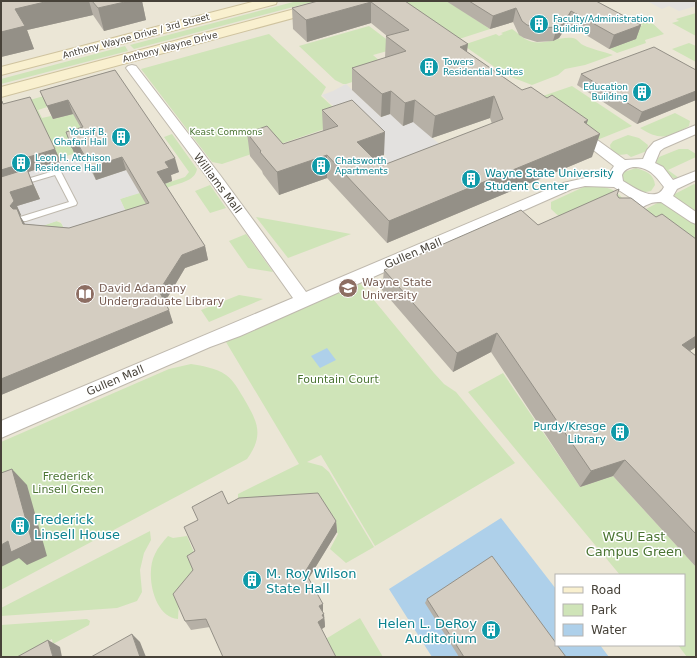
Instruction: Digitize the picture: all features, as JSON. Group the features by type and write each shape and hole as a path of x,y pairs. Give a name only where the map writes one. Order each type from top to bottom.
{"street":[{"name":"Anthony Wayne Drive / 3rd Street","path":"1,71 271,1"},
{"name":"Anthony Wayne Drive","path":"1,92 340,1"},
{"name":"Williams Mall","path":"132,68 215,178 302,300"},
{"path":"570,127 622,165"},
{"path":"648,164 654,150 659,145 696,129"},
{"path":"647,199 637,196 617,183 615,175 617,170 622,165 632,162 648,164 658,170 668,192 696,219"},
{"path":"617,214 647,199 668,192 696,175"},
{"name":"Gullen Mall","path":"1,430 568,186 585,182 617,183"}],"lane":[{"path":"1,189 57,172 73,203 23,219"}],"shaded area":[{"name":"Wayne State University","path":"1,1 696,1 696,657 1,657"},
{"path":"647,1 696,1 696,6 679,11 669,6 662,9"},
{"path":"346,84 381,117 390,114 440,112 430,136 450,153 332,175 386,156 322,95"},
{"path":"76,158 78,161 85,159 96,180 126,170 140,193 120,199 126,212 66,233 60,220 27,231 17,206 40,198 28,171"}],"green space":[{"path":"297,1 316,1 134,49 130,45"},
{"path":"404,1 447,1 490,29 456,40"},
{"path":"696,13 696,36 672,23 679,21 676,19"},
{"path":"641,18 650,21 664,34 645,40 646,43 617,53 608,48 633,39 611,26 643,26 633,20"},
{"path":"369,26 398,48 373,55 390,70 346,84 335,80 299,46"},
{"path":"512,29 523,38 531,41 543,42 573,38 587,47 613,55 585,65 565,69 558,75 532,85 506,75 463,45 496,34 499,36 503,34 501,33"},
{"name":"Keast Commons","path":"269,34 326,87 321,96 348,121 222,164 212,162 141,69"},
{"path":"689,43 696,46 696,62 672,49"},
{"path":"125,46 128,51 1,84 1,79"},
{"path":"572,86 632,126 597,140 537,98"},
{"path":"69,89 46,104 47,107 38,110 42,118 51,116 53,119 98,107 80,152 59,158 1,108"},
{"path":"675,113 690,121 689,126 676,133 664,136 653,135 640,128"},
{"path":"172,134 197,169 193,177 185,182 167,188 173,210 75,242 37,228 56,221 61,223 67,232 126,212 120,199 185,177 189,172 164,137"},
{"path":"628,135 639,138 648,145 647,151 631,157 627,154 618,155 614,153 610,145 613,141"},
{"path":"679,149 688,149 696,154 696,157 668,170 679,178 676,180 660,168 656,162 659,157"},
{"path":"636,168 646,172 653,178 655,185 651,191 640,193 624,183 622,174"},
{"path":"694,184 696,185 696,268 644,210"},
{"path":"210,185 226,208 210,213 195,191"},
{"path":"588,185 613,190 621,196 624,201 570,227 551,209 551,202"},
{"path":"256,217 351,234 288,258"},
{"path":"246,234 273,272 248,268 229,241"},
{"name":"Fountain Court","path":"359,282 434,373 444,384 456,392 515,463 375,546 321,455 307,462 322,466 329,472 374,547 346,563 330,549 338,534 317,499 238,503 238,494 299,464 226,342"},
{"path":"239,295 263,299 209,322 201,310"},
{"name":"Frederick Linsell Green","path":"191,364 214,369 226,375 234,382 243,397 252,413 257,428 256,442 247,459 1,590 1,442 169,369"},
{"name":"WSU East Campus Green","path":"503,373 580,487 613,476 696,567 696,657 687,657 679,646 685,646 685,574 619,574 468,392"},
{"path":"150,531 151,540 144,553 140,570 142,592 137,601 117,608 1,616 1,608"},
{"path":"168,536 173,538 187,536 198,562 196,580 179,601 178,619 169,616 162,611 153,592 151,582 152,562 158,549"},
{"path":"360,618 383,657 333,657 324,640"},
{"path":"87,619 90,621 89,625 53,644 52,639 19,657 1,657 1,625"}],"water":[{"path":"327,348 336,360 320,368 311,356"},
{"path":"501,518 555,588 555,646 601,646 609,657 432,657 389,589"}],"building":[{"path":"1,1 49,1 15,9 25,26 1,32"},
{"path":"92,1 129,1 98,8"},
{"path":"318,1 405,1 468,44 460,47 522,90 531,87 547,98 552,95 588,120 584,122 600,134 389,221 327,155 277,172 260,152 261,151 247,133 267,126 283,144 338,126 322,110 352,100 385,132 357,142 381,166 503,119 494,96 435,116 415,100 405,103 391,91 382,94 352,68 406,51 386,36 409,30 371,2 306,20 292,8"},
{"path":"469,1 596,1 641,25 614,35 571,11 563,24 557,27 540,28 527,25 522,21 516,8 493,16"},
{"name":"Education Building","path":"654,47 696,70 696,91 642,112 581,74"},
{"name":"David Adamany Undergraduate Library","path":"115,70 175,158 165,162 169,168 157,172 205,246 182,255 159,291 169,310 1,379 1,177 27,169 33,185 10,192 14,201 10,206 13,209 17,209 23,224 69,228 149,203 122,157 91,167 79,146 72,148 66,132 83,127 68,100 47,106 40,91"},
{"path":"30,97 55,149 22,159 24,163 1,170 1,101 3,104"},
{"path":"619,189 617,195 619,198 631,198 656,217 662,214 696,239 696,336 682,345 696,356 696,534 625,460 591,471 497,333 457,353 384,270 521,210 538,225"},
{"path":"12,469 32,542 11,552 8,541 1,545 1,473"},
{"name":"M. Roy Wilson State Hall","path":"222,491 228,504 239,498 318,493 336,521 305,572 323,604 319,606 324,614 322,615 324,618 318,622 336,657 223,657 206,619 185,621 173,594 193,570 187,556 195,551 184,527 198,520 192,507"},
{"name":"Helen L. DeRoy Auditorium","path":"492,556 555,642 555,646 558,646 566,657 464,657 427,599"},
{"path":"132,634 140,657 91,657"},
{"path":"48,640 53,657 17,657"}],"place":[{"name":"Faculty/Administration Building","path":"539,24"},
{"name":"Towers Residential Suites","path":"429,67"},
{"name":"Education Building","path":"642,92"},
{"name":"Yousif B. Ghafari Hall","path":"121,137"},
{"name":"Leon H. Atchison Residence Hall","path":"21,163"},
{"name":"Chatsworth Apartments","path":"321,166"},
{"name":"Wayne State University Student Center","path":"471,179"},
{"name":"Wayne State University","path":"348,288"},
{"name":"David Adamany Undergraduate Library","path":"85,294"},
{"name":"Purdy/Kresge Library","path":"620,432"},
{"name":"Frederick Linsell House","path":"20,526"},
{"name":"M. Roy Wilson State Hall","path":"252,580"},
{"name":"Helen L. DeRoy Auditorium","path":"491,630"}]}
